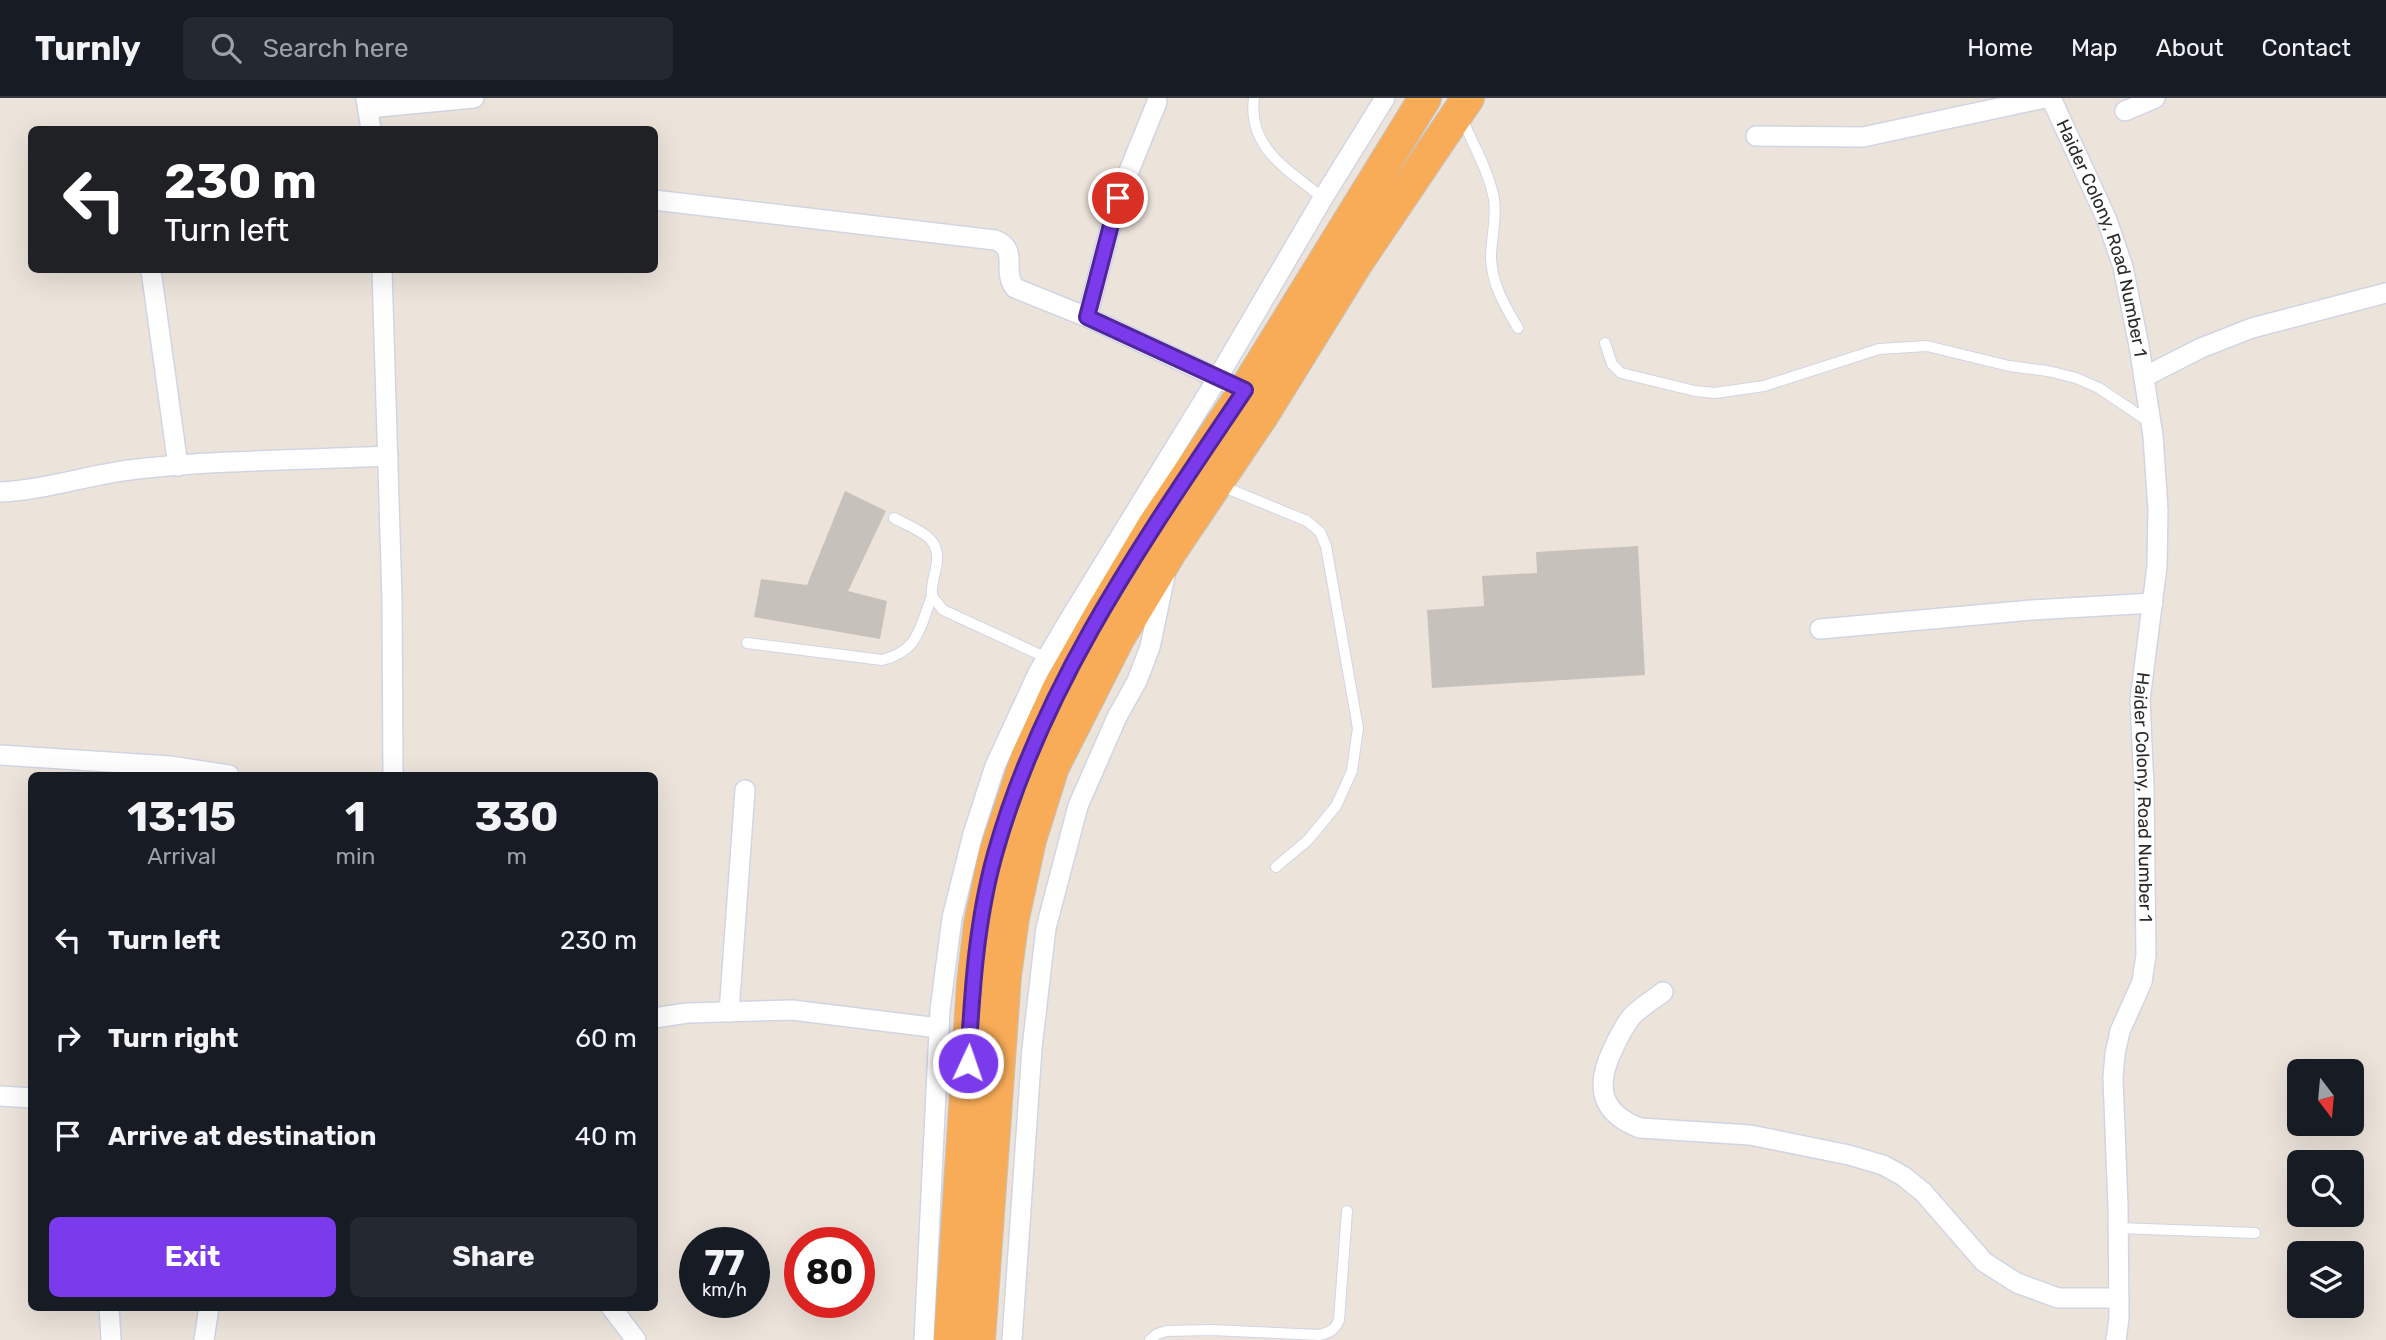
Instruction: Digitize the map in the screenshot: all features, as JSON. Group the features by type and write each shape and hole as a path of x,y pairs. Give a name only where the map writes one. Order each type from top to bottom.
{"highway":[{"path":"950,1340 973,984 980,924 995,854 1027,758 1059,688 1154,525 1244,390 1425,98"},
{"path":"979,1340 1005,976 1013,918 1030,840 1059,755 1118,639 1171,551 1216,484 1244,390 1356,264 1463,105"}],"street":[{"path":"370,126 367,103 474,98"},
{"path":"923,1340 939,1028 952,918 972,834 995,766 1047,658 1244,390 1323,198 1385,98"},
{"path":"1756,136 1863,137 2045,98"},
{"name":"Haider Colony, Road Number 1","path":"2051,98 2107,220 2123,267 2151,423 2158,510 2157,566 2140,700 2146,955 2142,982 2120,1031 2113,1078 2119,1298 2116,1340"},
{"path":"2124,111 2155,98"},
{"path":"1087,317 1118,198 1157,102"},
{"path":"658,200 996,240 1001,242 1008,252 1008,278 1015,288 1087,317 1244,390"},
{"path":"151,273 178,466"},
{"path":"382,273 392,599 393,772"},
{"path":"2144,377 2202,348 2252,328 2386,293"},
{"path":"0,492 43,488 107,473 178,466 387,456"},
{"path":"1012,1340 1032,1048 1046,928 1077,806 1117,717 1137,681 1150,647 1171,551"},
{"path":"1820,629 2032,610 2152,603"},
{"path":"0,755 170,766 209,772"},
{"path":"729,1012 745,790"},
{"path":"1663,992 1633,1015 1603,1069 1602,1088 1606,1100 1626,1122 1640,1128 1750,1135 1849,1155 1883,1165 1923,1192 1984,1262 2017,1283 2057,1298 2119,1298"},
{"path":"658,1017 792,1010 939,1028"},
{"path":"0,1096 28,1098"},
{"path":"109,1311 111,1340"},
{"path":"204,1340 208,1311"},
{"path":"614,1311 636,1340"}],"lane":[{"path":"1254,98 1252,113 1263,146 1323,198"},
{"path":"1463,105 1493,195 1493,276 1501,299 1518,328"},
{"path":"1605,343 1612,364 1621,373 1695,391 1715,393 1765,386 1879,349 1927,346 2009,366 2076,378 2099,388 2151,423"},
{"path":"1216,484 1296,516 1320,532 1326,546 1358,728 1352,771 1336,806 1308,840 1276,867"},
{"path":"747,643 882,660 898,656 909,648 932,596 938,558 935,543 930,537 894,518"},
{"path":"932,596 943,610 1047,658"},
{"path":"1150,1340 1167,1331 1212,1330 1320,1335 1330,1332 1336,1328 1339,1320 1347,1211"},
{"path":"2118,1228 2255,1233"}],"building":[{"path":"845,491 886,511 848,591 887,601 880,639 754,617 761,579 807,585"},
{"path":"1638,546 1645,675 1432,688 1427,610 1484,606 1482,576 1537,573 1536,552"}],"route":[{"path":"968,1063 980,924 995,854 1027,758 1059,688 1099,617 1154,525 1245,390 1087,317 1118,198"}]}
